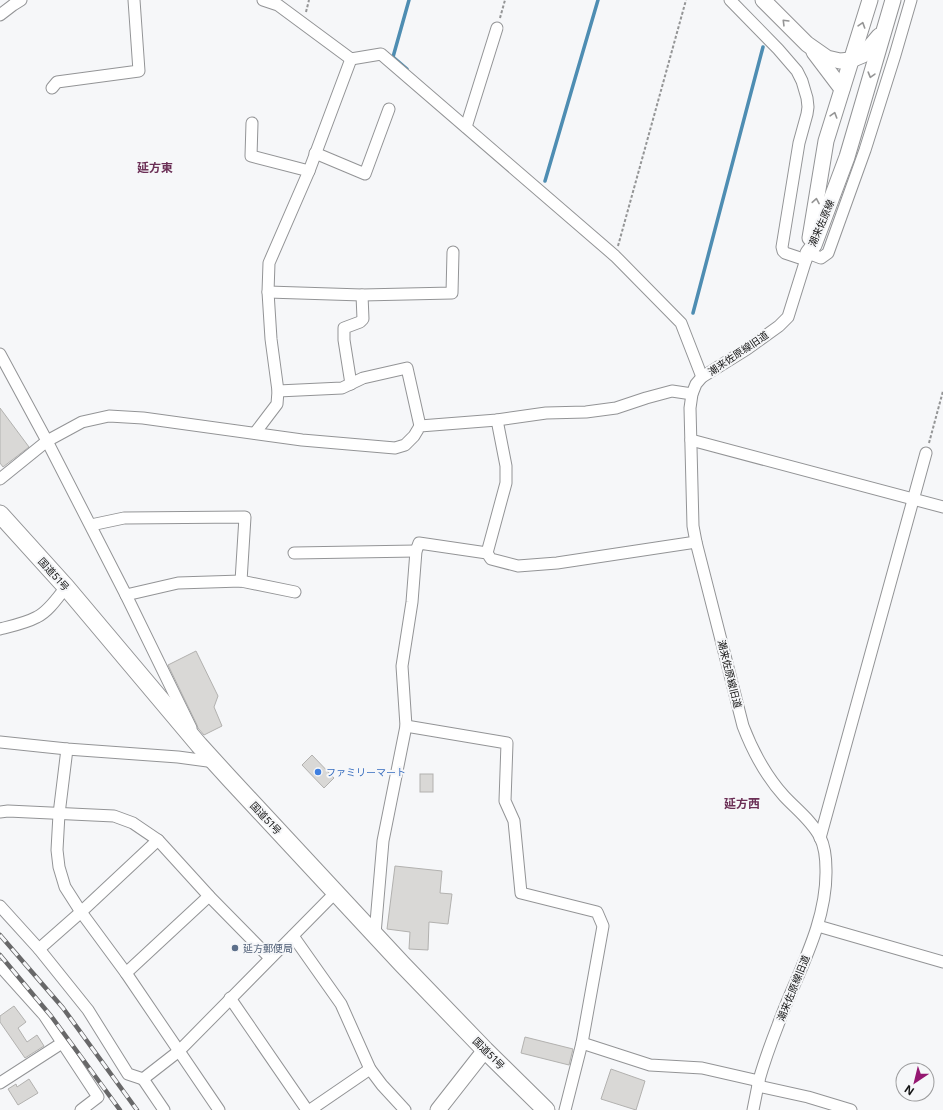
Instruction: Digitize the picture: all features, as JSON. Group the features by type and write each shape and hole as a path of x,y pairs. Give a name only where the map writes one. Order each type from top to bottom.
{"highway":[{"name":"国道51号","path":"0,514 66,587 214,762 485,1050 546,1110"}],"main road":[{"path":"763,0 808,44 827,58 840,61 851,60"},
{"name":"潮来佐原線","path":"807,257 814,245 847,157 893,0"},
{"name":"潮来佐原線","path":"868,1 886,24"},
{"name":"潮来佐原線","path":"807,257 826,141 868,1"},
{"name":"潮来佐原線","path":"851,60 863,55 879,37 886,24"},
{"path":"808,44 842,89"},
{"path":"438,1110 485,1050"}],"street":[{"path":"0,15 21,0"},
{"path":"52,88 57,82 139,71 134,0"},
{"path":"263,0 278,5 351,59 381,54 466,126 615,256 681,323 702,377"},
{"path":"730,0 778,49 797,72 805,89 808,107 807,114 799,143 782,247 785,253 821,258 828,253 865,150 911,0"},
{"path":"466,126 497,28"},
{"path":"255,433 276,404 278,391 271,339 268,292 269,263 309,171 351,59"},
{"path":"315,153 365,174 389,109"},
{"path":"252,123 251,156 309,171"},
{"path":"268,292 362,295 452,293 453,252"},
{"name":"潮来佐原線旧道","path":"753,1110 759,1084 777,1026 818,926 824,897 826,864 820,838 812,826 771,781 750,746 743,726 696,542 692,511 690,408 692,394 696,384 702,377 754,344 779,326 788,317 807,257"},
{"path":"351,384 344,340 344,328 360,322 363,319 362,295"},
{"path":"0,354 91,525 199,745"},
{"path":"0,479 47,441 82,422 109,416 143,418 302,440 395,448 405,445 414,436 420,426 407,368 363,378 342,388 278,391"},
{"path":"420,426 497,420 546,413 586,412 616,408 672,391 692,394"},
{"path":"487,553 506,483 506,466 497,420"},
{"path":"691,440 943,507"},
{"path":"820,838 926,453"},
{"path":"91,525 124,518 245,517 241,580"},
{"path":"375,934 383,841 406,726 402,666 412,602 416,551 419,543 487,553 491,559 518,566 557,563 696,542"},
{"path":"294,552 416,551"},
{"path":"126,594 178,583 241,580 295,592"},
{"path":"0,629 38,617 66,587"},
{"path":"406,726 507,743 505,801 514,820 521,893 596,912 603,926 582,1043 565,1110"},
{"path":"0,742 67,749 178,757 214,762"},
{"path":"67,749 59,814 58,850 59,868 65,887 81,912 126,973 219,1110"},
{"path":"0,812 8,811 114,816 133,823 158,840 209,896 270,958"},
{"path":"39,949 158,840"},
{"path":"143,1079 179,1050 336,892"},
{"path":"126,973 209,896"},
{"path":"0,906 39,949 88,1010 128,1074 143,1079 164,1110"},
{"path":"818,926 943,962"},
{"path":"293,936 341,1004 370,1069 382,1085 405,1110"},
{"path":"0,966 44,1015 98,1097 93,1106 81,1110"},
{"path":"230,998 307,1110"},
{"path":"0,1083 62,1043"},
{"path":"582,1043 650,1065 702,1068 851,1110"},
{"path":"310,1110 370,1069"}],"path":[{"path":"497,28 505,0"},
{"path":"615,256 686,0"},
{"path":"926,453 943,391"}],"building":[{"path":"0,408 29,447 3,467 0,463"},
{"path":"196,651 218,696 214,707 222,726 204,735 198,728 168,665"},
{"name":"ファミリーマート","path":"312,755 334,778 324,788 302,765"},
{"path":"420,774 433,774 433,792 420,792"},
{"path":"395,866 442,871 440,893 452,894 448,924 429,922 428,950 409,949 410,932 387,929"},
{"path":"14,1006 26,1022 18,1028 27,1042 37,1035 44,1046 25,1058 0,1022 0,1016"},
{"path":"525,1037 573,1049 569,1065 521,1053"},
{"path":"611,1069 645,1081 636,1110 601,1099"},
{"path":"29,1079 38,1093 18,1105 8,1089 16,1084 17,1087"}],"waterway":[{"path":"407,69 393,57 409,0"},
{"path":"545,181 598,0"},
{"path":"693,313 763,47"}],"railway":[{"path":"0,935 63,1008 137,1110"},
{"path":"0,955 51,1016 120,1110"}],"place":[{"name":"ファミリーマート","path":"318,772"},
{"name":"延方郵便局","path":"235,948"}],"district":[{"name":"延方東","path":"155,168"},
{"name":"延方西","path":"742,804"}]}
